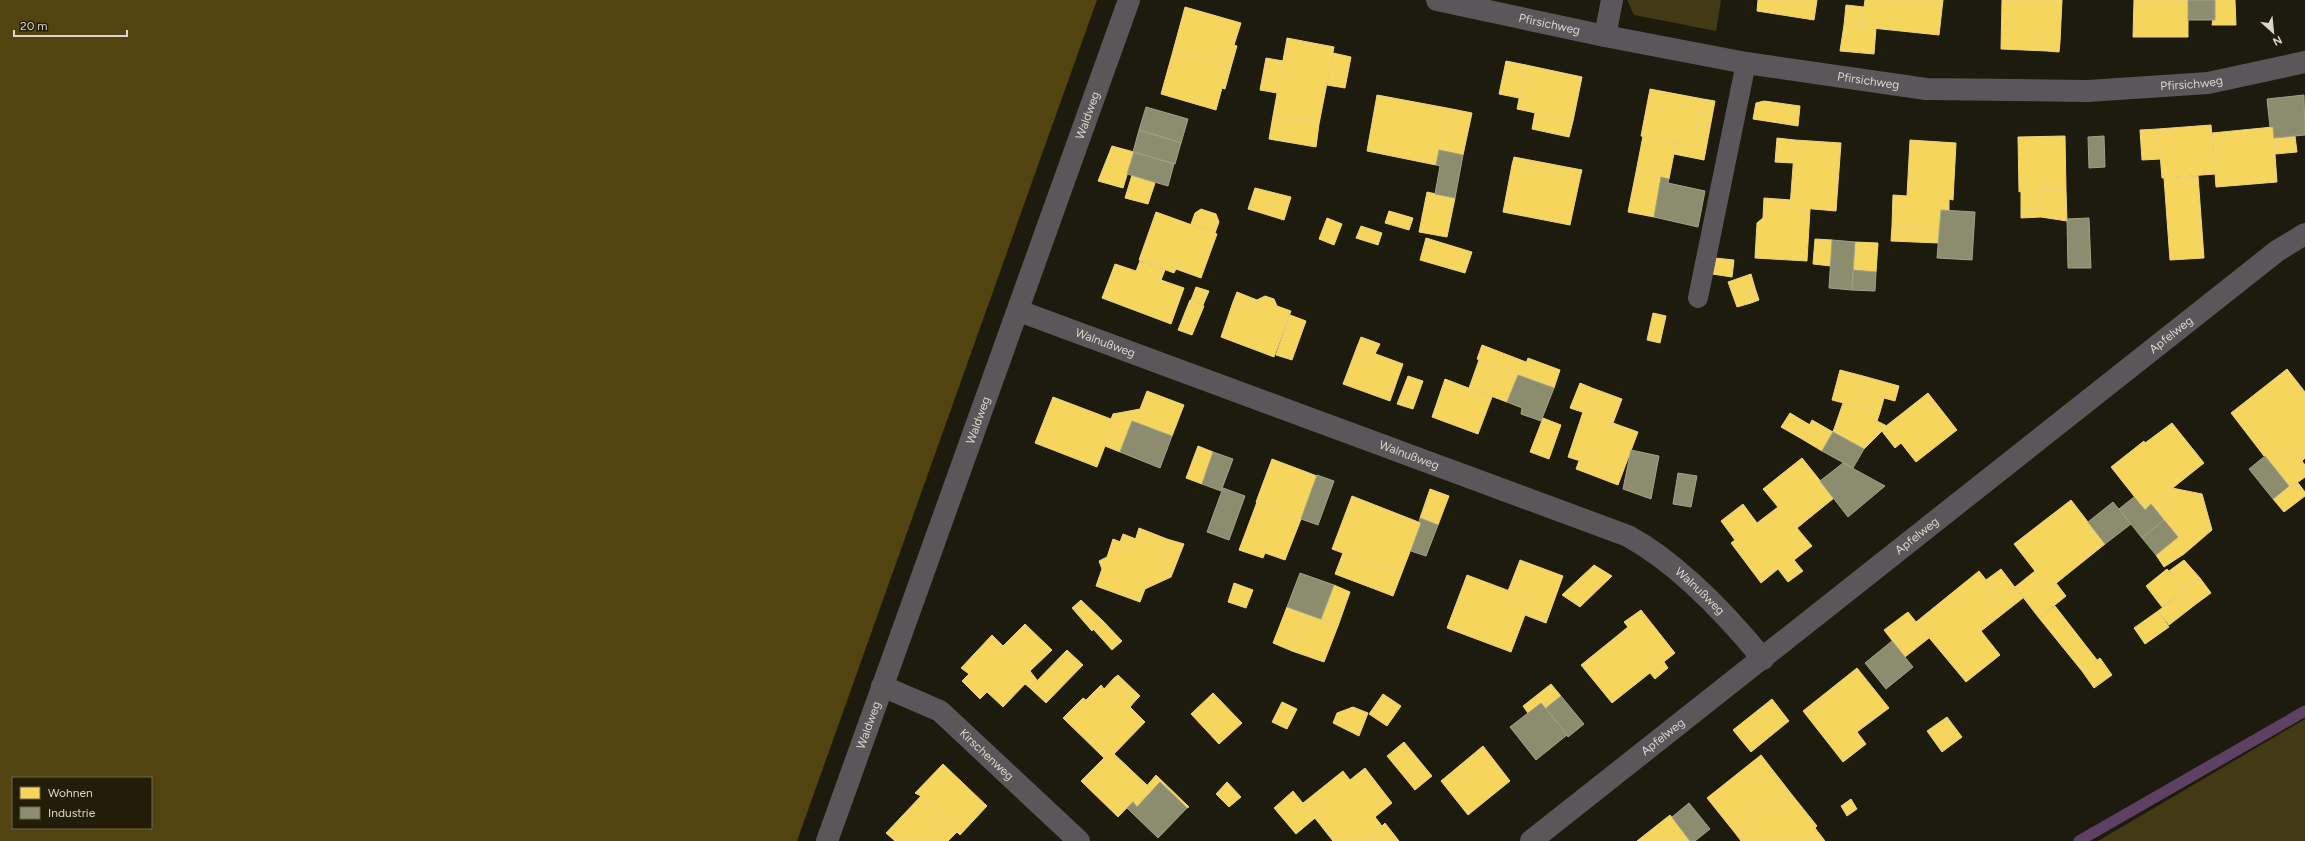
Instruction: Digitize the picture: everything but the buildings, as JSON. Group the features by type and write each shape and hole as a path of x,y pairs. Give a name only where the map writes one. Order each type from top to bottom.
{"street":[{"name":"Waldweg","path":"827,841 1019,311 1129,0"},
{"name":"Pfirsichweg","path":"1437,0 1605,36 1746,62 1926,89 2088,91 2208,82 2305,62"},
{"path":"1605,36 1612,0"},
{"name":"Apfelweg","path":"1531,841 2277,251 2305,234"},
{"name":"Walnußweg","path":"1019,311 1628,536 1649,548 1728,617 1763,659"},
{"name":"Kirschenweg","path":"882,686 940,711 1079,841"}],"lane":[{"path":"1698,298 1746,62"}],"shaded area":[{"path":"0,0 1097,0 797,841 0,841"},
{"path":"1627,0 1721,0 1716,31 1634,15"},
{"path":"2305,719 2305,841 2098,841"}],"waterway":[{"path":"2079,841 2305,711"}]}
